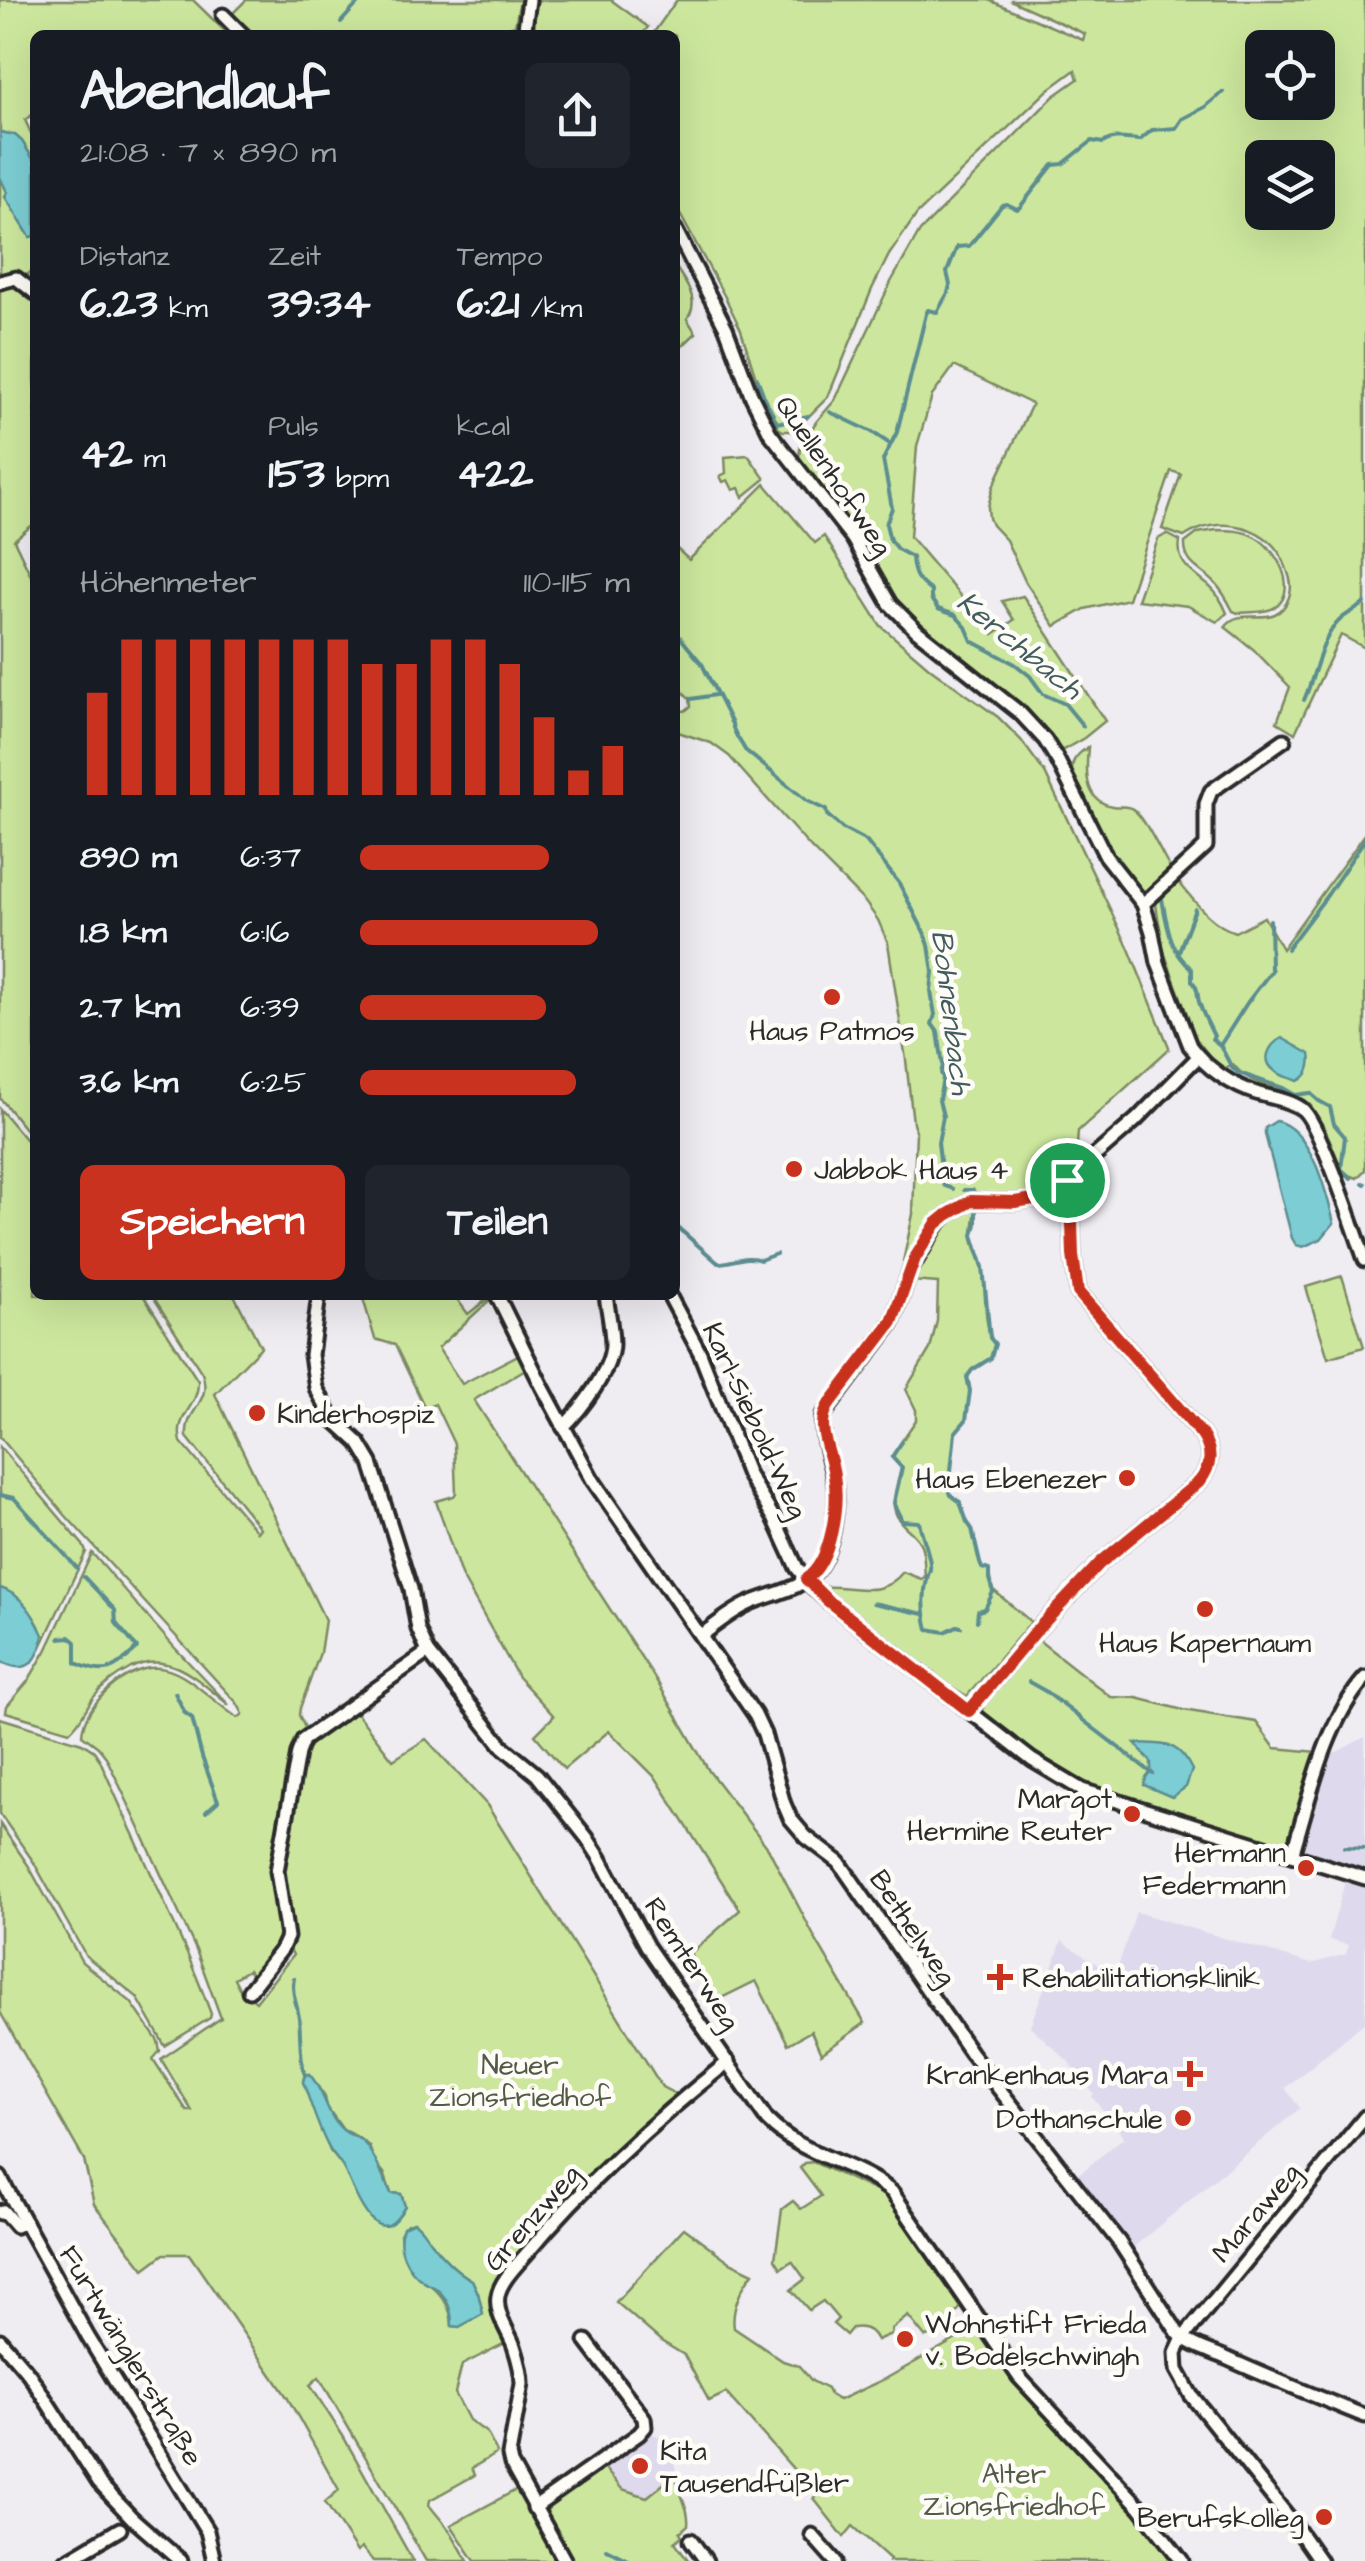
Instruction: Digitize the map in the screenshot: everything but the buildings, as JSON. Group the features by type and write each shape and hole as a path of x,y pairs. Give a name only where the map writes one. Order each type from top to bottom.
{"street":[{"path":"524,30 528,0"},
{"path":"223,15 238,30"},
{"name":"Quellenhofweg","path":"680,239 726,328 770,433 854,539 898,614 1038,731 1106,857 1143,904 1158,963 1182,1028 1198,1057 1240,1087 1292,1104 1308,1116 1365,1260"},
{"path":"0,282 16,278 30,289"},
{"path":"1143,904 1206,846 1206,804 1211,792 1284,740"},
{"path":"702,1636 742,1607 815,1572 828,1544 835,1509 835,1480 823,1416 892,1322 911,1268 930,1234 965,1203 1040,1198 1067,1180 1158,1099 1198,1057"},
{"path":"969,1711 1100,1563 1199,1482 1210,1461 1210,1446 1202,1435 1078,1292 1067,1180"},
{"name":"Remterweg","path":"319,1300 311,1355 316,1388 332,1418 360,1443 372,1463 411,1589 418,1629 428,1652 503,1747 536,1774 587,1838 647,1946 767,2120 780,2134 807,2150 871,2176 892,2192 1019,2377 1140,2507 1182,2561"},
{"name":"Bethelweg","path":"500,1300 592,1479 761,1726 790,1818 806,1837 839,1862 971,2052 1119,2242 1183,2338"},
{"path":"564,1428 610,1362 607,1300"},
{"name":"Karl-Siebold-Weg","path":"672,1300 700,1353 748,1475 797,1568 841,1612 1032,1760 1082,1790 1365,1878"},
{"path":"249,1992 287,1937 277,1871 298,1753 304,1740 428,1652"},
{"path":"1292,1855 1336,1722 1365,1678"},
{"name":"Grenzweg","path":"565,2561 510,2464 522,2374 498,2311 500,2288 537,2241 656,2122 728,2062"},
{"name":"Maraweg","path":"1183,2338 1365,2117"},
{"name":"Furtwänglerstraße","path":"0,2177 88,2337 207,2532 214,2561"},
{"path":"0,2213 16,2226 26,2222"},
{"path":"1320,2561 1191,2395 1177,2370 1176,2353 1183,2338 1365,2416"},
{"path":"0,2340 29,2374 99,2484 181,2561"},
{"path":"534,2508 645,2427 644,2418 586,2342"},
{"path":"66,2561 120,2529"},
{"path":"812,2535 835,2561"},
{"path":"690,2540 706,2561"}],"shaded area":[{"path":"1365,1737 1365,1871 1304,1852 1300,1847 1329,1753"},
{"name":"Krankenhaus Mara","path":"1346,1878 1365,1884 1365,2022 1285,2088 1300,2108 1130,2250 1072,2177 1124,2137 1068,2061 1030,2026 1062,1941 1098,1965 1117,1970 1136,1912 1311,1964 1346,1954 1349,1945 1329,1940"},
{"name":"Kita Tausendfüßler","path":"651,2434 664,2438 676,2474 647,2497 622,2489 604,2468"}],"green space":[{"path":"0,0 193,0 224,30 30,30 30,116 25,120 30,131 30,154 18,139 0,132"},
{"path":"246,0 520,0 515,25 500,30 250,30 232,14"},
{"path":"538,0 611,0 648,27 535,30"},
{"path":"677,0 989,0 1083,40 1085,34 1010,0 1365,0 1365,648 1341,635 1295,733 1277,722 1290,687 1225,627 1240,617 1267,616 1283,608 1291,590 1286,567 1269,541 1243,527 1213,526 1184,537 1162,529 1181,474 1171,471 1128,599 1085,609 1055,626 1026,583 1006,540 989,518 993,487 1032,404 954,366 932,396 917,446 910,537 993,634 1014,620 1002,601 1023,596 1105,721 1063,750 1055,747 1032,715 912,619 853,529 799,459 800,447 835,400 920,231 1053,97 1078,79 1075,70 1048,90 917,214 872,289 828,397 792,431 778,428 764,403 741,330 680,214 680,30 656,30"},
{"path":"0,177 30,236 30,272 26,276 9,271 0,275"},
{"path":"680,275 692,299 687,319 696,333 680,348"},
{"path":"10,280 30,294 30,527 14,540 30,574 30,1135 0,1098 0,285"},
{"path":"748,455 765,479 743,497 739,488 733,490 728,480 723,482 720,476 726,473 725,457"},
{"path":"765,484 815,543 824,536 881,626 931,669 998,717 1045,773 1129,949 1169,1047 1078,1131 1076,1160 1065,1173 1036,1195 976,1197 926,1233 907,1263 903,1262 913,1214 916,1131 888,943 865,902 729,756 711,743 680,733 680,710 691,706 680,688 680,552 689,560"},
{"path":"1198,533 1246,533 1270,549 1285,578 1286,589 1277,606 1258,612 1233,611 1217,585 1190,562 1185,543"},
{"path":"1167,534 1180,541 1183,562 1222,602 1227,613 1217,622 1188,606 1137,600 1158,539"},
{"path":"1088,747 1091,791 1103,803 1134,810 1171,870 1144,893 1120,866 1073,780 1074,761"},
{"path":"1365,834 1365,1170 1357,1178 1343,1173 1323,1125 1304,1102 1257,1082 1233,1064 1221,1070 1196,1039 1164,952 1156,905 1177,880 1203,911 1235,932 1264,917 1282,949"},
{"name":"Neuer Zionsfriedhof","path":"0,1109 30,1145 30,1300 146,1300 198,1381 195,1398 181,1425 181,1442 257,1532 260,1528 187,1437 190,1420 204,1392 202,1373 155,1300 237,1300 261,1347 215,1394 325,1620 320,1653 300,1708 306,1730 299,1734 294,1746 272,1870 282,1937 275,1953 254,1978 248,1970 234,1978 239,1988 256,2002 293,1955 282,1870 304,1750 355,1711 393,1760 426,1739 487,1805 662,2087 677,2095 573,2195 513,2258 497,2282 494,2304 507,2342 462,2365 455,2393 469,2420 487,2433 497,2453 472,2468 475,2475 430,2500 429,2505 468,2561 426,2561 319,2377 310,2385 413,2561 373,2561 362,2548 357,2552 325,2502 339,2490 287,2397 189,2254 164,2254 144,2269 94,2204 84,2160 0,2012 0,1824 28,1865 82,1962 131,2002 158,2041 160,2051 153,2059 187,2111 192,2111 161,2059 221,2018 196,1950 106,1757 82,1735 88,1716 104,1694 129,1675 147,1668 177,1674 238,1718 243,1714 0,1437","holes":["309,2074 325,2097 327,2107 343,2130 369,2146 391,2193 401,2194 402,2210 390,2222 330,2151 304,2077","414,2222 444,2257 472,2280 483,2314 459,2327 452,2326 443,2299 417,2273 403,2250 400,2234 407,2224"]},
{"path":"976,1204 973,1240 982,1266 988,1328 995,1344 991,1358 968,1377 966,1420 955,1433 949,1489 960,1502 972,1529 982,1568 989,1570 991,1588 1031,1622 967,1696 822,1587 875,1589 894,1581 903,1572 925,1577 921,1545 899,1520 894,1507 901,1468 891,1457 916,1420 916,1410 906,1389 930,1349 937,1321 938,1283 910,1281 941,1223"},
{"path":"1342,1276 1364,1347 1328,1358 1306,1287"},
{"path":"363,1300 458,1300 468,1314 490,1300 438,1348 462,1384 520,1354 527,1368 474,1400 658,1683 709,1771 768,1848 865,2023 821,2054 811,2031 788,2044 756,1981 717,2000 691,1953 740,1910 656,1778 609,1731 564,1769 535,1735 554,1716 518,1677 461,1575 436,1501 456,1493 454,1444 435,1404 425,1408 395,1345 375,1339"},
{"path":"0,1447 86,1552 40,1649 41,1634 35,1619 0,1588"},
{"path":"92,1553 229,1705 172,1665 145,1663 101,1689 70,1731 6,1712 46,1651"},
{"path":"1037,1639 1111,1697 1137,1698 1256,1722 1275,1748 1319,1752 1292,1838 1283,1846 1113,1794 1062,1769 1000,1726 983,1710 987,1696"},
{"path":"0,1718 82,1743 100,1760 211,2014 165,2046 137,1997 86,1956 33,1861 0,1814"},
{"path":"813,2162 883,2194 961,2307 951,2328 925,2337 908,2316 891,2334 877,2340 863,2328 852,2328 846,2335 833,2324 838,2319 823,2301 809,2310 791,2290 805,2279 792,2261 781,2268 775,2259 782,2209 793,2201 801,2209 821,2196 800,2168"},
{"name":"Alter Zionsfriedhof","path":"684,2228 730,2262 753,2273 738,2299 734,2328 783,2361 799,2366 812,2381 839,2400 976,2328 1002,2365 1134,2509 1174,2561 889,2561 853,2526 844,2537 814,2499 823,2492 810,2477 804,2481 726,2393 709,2401 684,2355 661,2341 616,2302"},
{"path":"604,2468 622,2489 647,2497 676,2474 688,2525 675,2542 689,2561 572,2561 547,2517 547,2510 555,2500"},
{"path":"518,2489 558,2561 475,2561 451,2525"}],"water":[{"path":"0,132 15,135 30,154 30,237 5,197 7,192 0,177"},
{"path":"1282,1038 1310,1054 1309,1070 1298,1081 1277,1073 1268,1062 1271,1048"},
{"path":"1276,1121 1288,1126 1308,1148 1334,1223 1321,1239 1303,1247 1292,1238 1265,1134 1265,1128"},
{"path":"0,1588 21,1600 43,1635 30,1664 18,1667 0,1661"},
{"path":"1135,1743 1170,1746 1181,1753 1192,1770 1186,1787 1172,1797 1144,1785 1151,1762"},
{"path":"309,2074 337,2124 364,2143 391,2193 401,2194 405,2206 395,2221 385,2226 376,2223 360,2203 318,2124 303,2082"},
{"path":"414,2222 444,2257 472,2280 483,2314 459,2327 452,2326 444,2298 418,2277 404,2258 401,2234 403,2227"}],"waterway":[{"name":"Bohnenbach","path":"341,22 361,0"},
{"name":"Kerchbach","path":"1083,726 1065,704 1043,694 1015,664 972,641 955,615 938,609 931,591 917,577 912,557 890,540 886,524 892,508 883,460 897,432 926,314 928,310 937,312 948,293 947,272 957,247 969,246 1002,205 1020,207 1053,165 1063,164 1092,141 1140,140 1152,130 1176,128 1182,119 1223,92"},
{"path":"757,378 777,423 808,416"},
{"path":"830,412 890,444"},
{"path":"1304,700 1333,628 1365,603"},
{"name":"Bohnenbach","path":"680,637 702,664 745,750 807,801 826,810 843,829 866,841 899,883 924,932 933,972 932,1024 938,1032 943,1065 939,1100 943,1116 938,1143 940,1179 953,1189"},
{"path":"691,699 715,695"},
{"path":"1287,949 1365,839"},
{"name":"Kerchbach","path":"1160,897 1174,946 1192,969 1192,981 1212,1039 1239,1073 1295,1095 1310,1093 1330,1107 1334,1124 1345,1137 1341,1169 1351,1178"},
{"path":"1178,954 1195,909"},
{"path":"1270,920 1271,970"},
{"path":"1221,1044 1272,970"},
{"name":"Bohnenbach","path":"964,1190 973,1190 976,1197"},
{"name":"Bohnenbach","path":"976,1205 973,1235 983,1267 990,1338 995,1344 991,1358 967,1377 970,1391 966,1420 955,1433 949,1489 960,1502 972,1529 982,1568 989,1570 993,1592 985,1609 978,1611 977,1621"},
{"name":"Bohnenbach","path":"680,1229 718,1263 760,1260 776,1254"},
{"name":"Bohnenbach","path":"902,1442 892,1457 902,1468 894,1503 902,1521 919,1522 928,1553 930,1569 924,1604 928,1629 945,1632 961,1627"},
{"path":"0,1495 14,1498 77,1568"},
{"path":"60,1638 70,1637 76,1642 76,1663 96,1670 116,1666 137,1648 116,1623 115,1610 84,1577"},
{"path":"873,1603 924,1614"},
{"name":"Bohnenbach","path":"1029,1682 1153,1774"},
{"path":"175,1693 192,1718 218,1801 206,1812"},
{"name":"Bohnenbach","path":"1344,1847 1365,1848"},
{"path":"294,1978 305,2075"},
{"path":"606,2549 630,2561"}],"place":[{"name":"Haus Patmos","path":"832,997"},
{"name":"Jabbok Haus 4","path":"794,1169"},
{"name":"Kinderhospiz","path":"257,1413"},
{"name":"Haus Ebenezer","path":"1127,1478"},
{"name":"Haus Kapernaum","path":"1205,1609"},
{"name":"Margot Hermine Reuter","path":"1132,1814"},
{"name":"Hermann Federmann","path":"1306,1868"},
{"name":"Rehabilitationsklinik","path":"1000,1977"},
{"name":"Krankenhaus Mara","path":"1190,2074"},
{"name":"Dothanschule","path":"1183,2118"},
{"name":"Wohnstift Frieda v. Bodelschwingh","path":"905,2339"},
{"name":"Kita Tausendfüßler","path":"640,2466"},
{"name":"Berufskolleg","path":"1324,2517"}],"route":[{"path":"1067,1180 1078,1292 1202,1435 1210,1446 1210,1461 1199,1482 1100,1563 969,1711 828,1601 806,1579 815,1572 834,1520 835,1480 822,1420 828,1406 887,1331 915,1258 936,1224 965,1203 1040,1198 1067,1180"}]}
